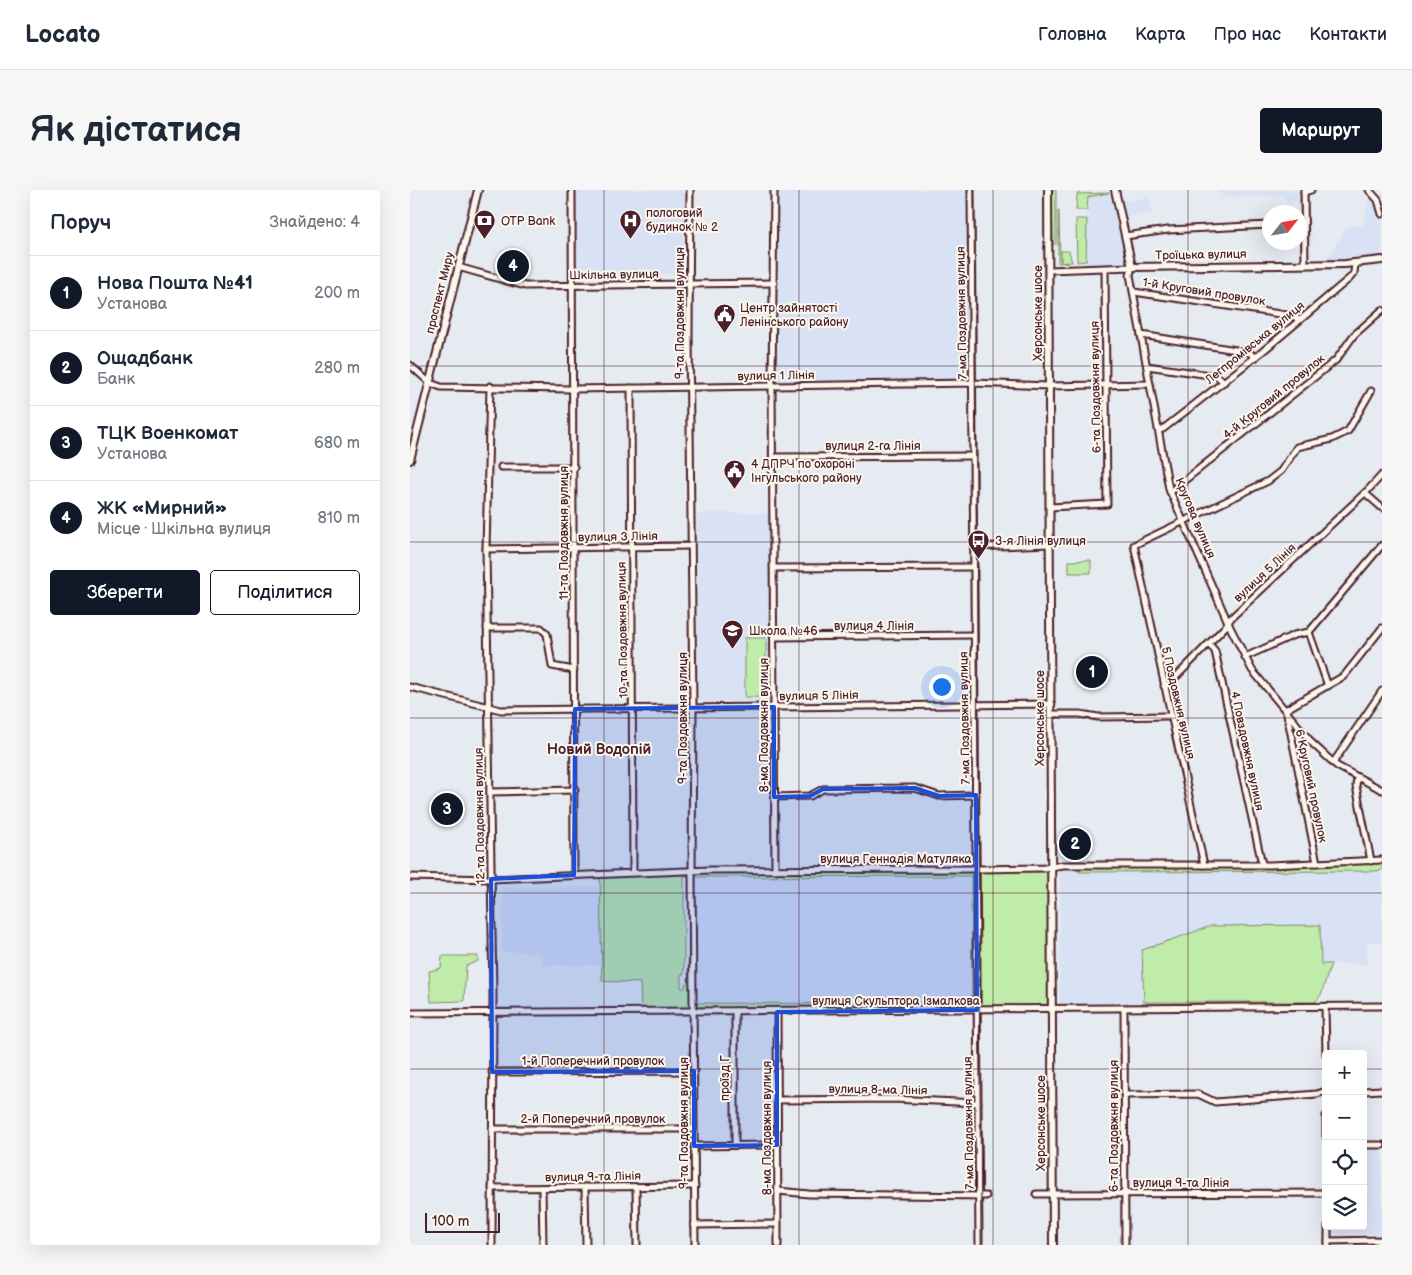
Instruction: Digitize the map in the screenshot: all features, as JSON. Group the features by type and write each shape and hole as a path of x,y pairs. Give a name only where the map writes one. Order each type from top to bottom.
{"main road":[{"name":"проспект Миру","path":"410,460 478,190"},
{"name":"Херсонське шосе","path":"1048,190 1054,1245"},
{"name":"Кругова вулиця","path":"1115,190 1132,267"},
{"name":"Троїцька вулиця","path":"1132,267 1305,265 1382,260"}],"street":[{"name":"11-та Поздовжня вулиця","path":"572,190 574,875"},
{"name":"9-та Поздовжня вулиця","path":"690,190 694,1245"},
{"name":"8-ма Поздовжня вулиця","path":"774,190 772,386 775,870"},
{"name":"7-ма Поздовжня вулиця","path":"971,190 978,1103 983,1196 979,1245"},
{"path":"1303,205 1304,191 1311,190"},
{"path":"1369,190 1378,200 1382,214"},
{"path":"1125,236 1168,230 1262,225"},
{"path":"1304,250 1305,265"},
{"name":"Легпромівська вулиця","path":"1158,430 1163,429 1255,358 1350,278 1355,268 1354,263"},
{"name":"Шкільна вулиця","path":"458,267 525,286 689,283 774,284"},
{"name":"Троїцька вулиця","path":"1049,270 1132,267"},
{"name":"Кругова вулиця","path":"1132,267 1130,275 1170,492 1228,622 1245,657 1286,712 1333,764 1380,789"},
{"name":"6-та Поздовжня вулиця","path":"1050,507 1107,504 1105,269"},
{"name":"1-й Круговий провулок","path":"1134,292 1293,316 1299,320"},
{"name":"4-й Круговий провулок","path":"1170,492 1336,360 1354,334 1382,310"},
{"path":"1141,335 1249,352 1255,358"},
{"path":"410,365 430,383"},
{"path":"1147,366 1217,376 1224,382"},
{"name":"вулиця 1 Лінія","path":"430,383 441,387 572,388 973,383 1049,386 1150,384"},
{"name":"12-та Поздовжня вулиця","path":"490,386 486,549 491,879 492,1245"},
{"name":"10-та Поздовжня вулиця","path":"631,388 634,707 633,872"},
{"path":"1183,521 1268,481 1281,471 1297,447 1332,439 1348,431 1371,391"},
{"name":"вулиця 2-га Лінія","path":"773,457 973,456"},
{"path":"501,467 574,467"},
{"name":"вулиця 5 Лінія","path":"1164,686 1169,684 1228,622 1382,475"},
{"path":"1365,493 1382,508"},
{"name":"5 Поздовжня вулиця","path":"1183,521 1134,545 1204,865"},
{"path":"974,547 1050,544"},
{"path":"1245,657 1294,635 1309,632 1382,545"},
{"name":"вулиця 3 Лінія","path":"486,549 691,546"},
{"path":"774,568 974,567"},
{"path":"487,628 541,628 548,637 552,666 574,670"},
{"path":"1286,712 1344,676 1382,628"},
{"path":"1309,632 1328,686"},
{"name":"вулиця 4 Лінія","path":"774,637 974,636"},
{"name":"4 Повздовжня вулиця","path":"1208,644 1215,651 1262,864"},
{"name":"вулиця 5 Лінія","path":"410,688 501,710 693,706 1052,704"},
{"path":"1333,764 1382,691"},
{"name":"6 Круговий провулок","path":"1286,712 1317,863"},
{"path":"1052,714 1080,714 1098,717 1170,716"},
{"path":"1357,778 1356,786 1371,861"},
{"path":"1380,789 1382,781"},
{"path":"774,797 810,796 823,789 915,788 940,796 976,795"},
{"path":"490,792 575,790"},
{"name":"вулиця Геннадія Матуляка","path":"410,878 491,879 633,872 977,869 1317,863 1382,860"},
{"name":"вулиця Скульптора Ізмалкова","path":"410,1013 777,1012 1382,1006"},
{"path":"1325,1007 1326,1050"},
{"name":"6-та Поздовжня вулиця","path":"1124,1008 1124,1245"},
{"name":"проїзд Г","path":"734,1011 735,1144"},
{"name":"8-ма Поздовжня вулиця","path":"777,1012 778,1245"},
{"name":"1-й Поперечний провулок","path":"492,1072 694,1071"},
{"path":"1367,1091 1382,1090"},
{"path":"1124,1095 1198,1094 1215,1102 1322,1092"},
{"name":"вулиця 8-ма Лінія","path":"777,1100 893,1099 978,1103"},
{"name":"2-й Поперечний провулок","path":"492,1129 693,1129"},
{"path":"694,1146 735,1144 777,1145"},
{"path":"1367,1146 1382,1146"},
{"name":"вулиця 9-та Лінія","path":"492,1188 695,1186"},
{"path":"636,1187 637,1245"},
{"path":"542,1188 542,1245"},
{"path":"585,1188 586,1245"},
{"path":"778,1191 809,1194 983,1196"},
{"name":"вулиця 9-та Лінія","path":"1036,1194 1322,1193"},
{"path":"694,1225 778,1224"},
{"path":"1328,1230 1328,1243 1382,1240"}],"highlighted area":[{"path":"774,707 774,797 810,796 823,789 915,788 939,796 976,795 977,1010 777,1012 777,1145 694,1146 694,1071 492,1072 491,879 574,875 575,709"}],"shaded area":[{"name":"пологовий будинок № 2","path":"576,190 685,190 683,274 576,276"},
{"path":"778,190 970,190 969,380 777,382"},
{"path":"1218,190 1301,190 1303,205 1298,205 1297,201 1285,202 1285,196 1222,197 1221,191"},
{"path":"1370,193 1379,208 1382,223 1382,255 1325,261 1347,227 1363,225"},
{"path":"1112,194 1123,240 1126,263 1086,266 1088,197"},
{"path":"1149,197 1152,213 1124,216 1121,202"},
{"name":"Школа №46","path":"702,513 769,513 770,515 771,702 699,702 697,699 697,516"},
{"path":"1063,867 1078,867 1079,872 1382,870 1382,942 1367,942 1367,964 1321,964 1320,925 1143,950 1144,1002 1062,1005 1059,1003 1060,869"},
{"path":"971,876 972,1004 696,1003 694,877"},
{"path":"502,887 600,887 602,965 542,965 542,953 502,952"},
{"path":"1367,1149 1382,1150 1382,1234 1333,1234 1333,1230 1367,1230"}],"green space":[{"path":"1052,190 1056,190 1056,244 1053,244"},
{"path":"1109,193 1088,197 1087,210 1076,210 1077,194"},
{"path":"1058,210 1060,260 1061,262 1061,251 1069,251 1072,262 1058,263"},
{"path":"1076,219 1087,219 1086,261 1077,262"},
{"path":"1091,560 1091,573 1069,573 1069,561"},
{"path":"745,638 766,638 766,697 745,697"},
{"path":"1382,861 1382,870 1375,871 1079,872 1078,867 1319,865"},
{"path":"1045,870 1049,874 1048,1006 698,1009 696,1007 696,1003 972,1004 971,876 694,877 697,872"},
{"path":"690,874 692,1007 641,1009 640,983 602,981 600,875","holes":["684,876 689,876 688,983 685,984 685,988 681,988 681,974 684,974"]},
{"path":"1320,925 1321,964 1331,964 1321,995 1315,1002 1144,1002 1142,950 1211,926"},
{"path":"442,956 478,956 478,961 466,966 464,1001 431,1002 429,971 441,968"}],"tram line":[{"path":"974,190 981,1245"}],"place":[{"name":"пологовий будинок № 2","path":"630,239"},
{"name":"OTP Bank","path":"485,240"},
{"name":"ЖК «Мирний»","path":"513,266"},
{"name":"Центр зайнятості Ленінського району","path":"724,334"},
{"name":"4 ДПРЧ по охороні Інгульського району","path":"735,490"},
{"name":"3-я Лінія вулиця","path":"979,560"},
{"name":"Школа №46","path":"733,650"},
{"name":"Нова Пошта №41","path":"1092,672"},
{"name":"ТЦК Военкомат","path":"447,809"},
{"name":"Ощадбанк","path":"1075,844"}],"district":[{"name":"Новий Водопій","path":"599,749"}]}
